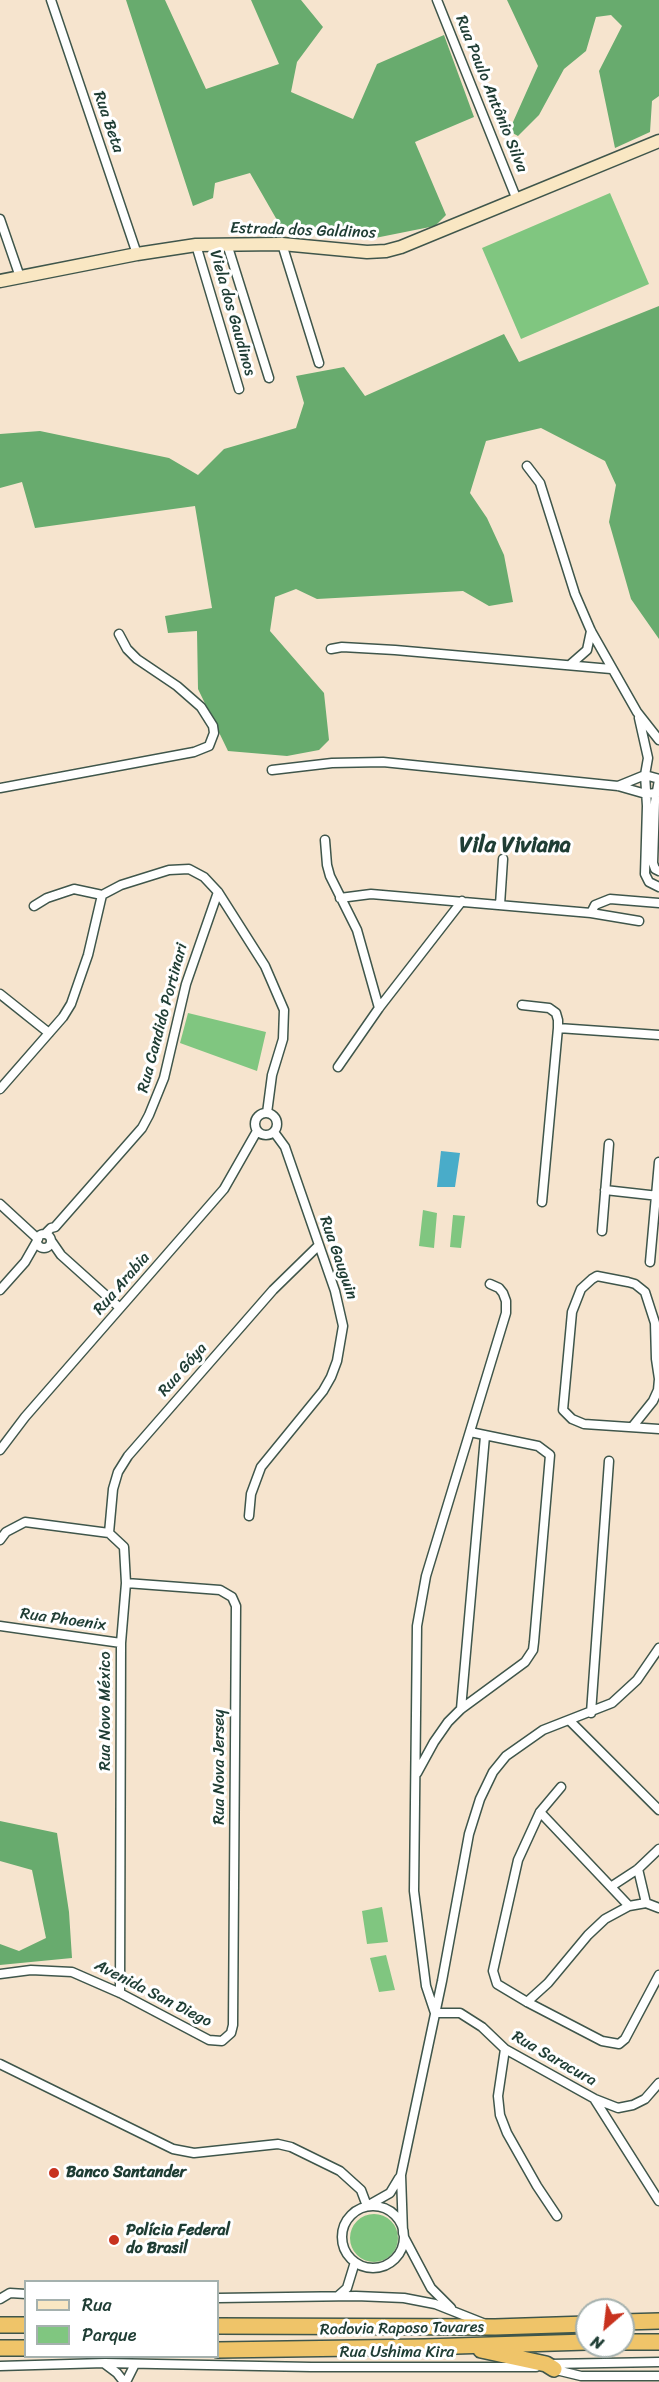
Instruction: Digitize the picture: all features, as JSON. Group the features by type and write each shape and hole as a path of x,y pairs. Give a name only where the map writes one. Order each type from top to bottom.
{"highway":[{"path":"635,2322 659,2321"},
{"name":"Rodovia Raposo Tavares","path":"219,2326 495,2327 575,2324"},
{"path":"0,2325 24,2325"},
{"name":"Rodovia Raposo Tavares","path":"219,2350 575,2342"},
{"path":"635,2342 659,2342"},
{"path":"461,2346 550,2367"},
{"path":"0,2348 24,2348"}],"street":[{"name":"Rua Beta","path":"51,0 136,254"},
{"name":"Rua Paulo Antônio Silva","path":"437,0 518,200"},
{"name":"Estrada dos Galdinos","path":"0,281 136,254 196,245 282,244 367,252 401,247 659,141"},
{"path":"0,219 20,277"},
{"path":"227,244 268,378"},
{"path":"282,244 319,363"},
{"name":"Viela dos Gaudinos","path":"196,245 239,389"},
{"path":"527,466 540,483 575,594 591,631 637,712 659,742"},
{"path":"571,664 587,650 591,631"},
{"path":"0,788 194,752 209,746 214,733 213,726 201,708 177,687 137,660 127,649 119,634"},
{"path":"331,648 571,664 611,669"},
{"path":"637,712 648,758 645,775 645,874 651,885 659,887"},
{"path":"645,742 659,742"},
{"path":"272,770 332,763 383,762 618,786 646,794 656,793"},
{"path":"618,786 645,775 659,780 656,793 653,863 655,869 659,871"},
{"path":"325,840 327,865 340,898 357,930 379,1008"},
{"path":"500,905 503,859"},
{"path":"34,906 47,898 74,890 102,895 121,885 176,869 196,872 218,892"},
{"name":"Rua Arabia","path":"218,892 265,966 284,1010 283,1039 272,1075 267,1113"},
{"name":"Rua Candido Portinari","path":"0,1290 44,1241 51,1228 55,1227 142,1128 156,1102 164,1078 186,984 218,892"},
{"path":"340,898 371,894 591,913 639,921"},
{"path":"0,1089 63,1017 79,984 102,895"},
{"path":"591,913 596,906 610,899 659,903"},
{"path":"338,1066 379,1008 462,902"},
{"path":"0,994 49,1033"},
{"path":"522,1005 549,1008 556,1013 558,1028 542,1202"},
{"path":"558,1028 659,1035"},
{"name":"Rua Arabia","path":"0,1450 25,1417 224,1189 257,1131 256,1120 261,1114 267,1113 276,1120 277,1126 274,1132"},
{"path":"257,1131 266,1135 274,1132"},
{"name":"Rua Gauguin","path":"249,1516 254,1482 261,1467 324,1391 337,1360 342,1339 341,1313 285,1147 274,1132"},
{"path":"602,1231 609,1144"},
{"path":"650,1262 658,1196 659,1162"},
{"path":"605,1190 658,1196"},
{"path":"0,1204 25,1225 32,1226 44,1241 120,1308"},
{"name":"Rua Góya","path":"109,1533 113,1489 118,1472 128,1456 273,1290 318,1246"},
{"path":"633,1426 653,1401 658,1389 655,1323 645,1292 635,1284 597,1276 581,1289 572,1312 563,1410 572,1419 584,1424 659,1429"},
{"path":"435,2013 424,1973 414,1891 419,1609 426,1576 506,1313 503,1293 499,1288 490,1284"},
{"path":"416,1776 434,1742 460,1708 525,1662 533,1650 550,1459 545,1450 538,1446 470,1432"},
{"path":"460,1708 485,1436"},
{"path":"591,1713 609,1461"},
{"path":"0,1540 6,1532 25,1521 109,1533"},
{"name":"Rua Novo México","path":"109,1533 124,1547 126,1583 121,1643 120,1993"},
{"name":"Rua Nova Jersey","path":"126,1583 220,1590 232,1597 236,1606 233,2025 231,2033 222,2041"},
{"name":"Rua Phoenix","path":"0,1626 121,1643"},
{"path":"401,2175 390,2193 357,2210 349,2216 344,2225 341,2235 343,2246 355,2262 371,2267 387,2264 399,2252 403,2235 401,2175 469,1834 480,1799 493,1772 506,1756 543,1730 612,1703 648,1666 659,1648"},
{"path":"569,1720 659,1810"},
{"path":"561,1787 540,1812 518,1860 493,1971 494,1978 502,1989 602,2041 620,2044 659,1975"},
{"path":"540,1812 629,1906"},
{"path":"612,1886 638,1869 659,1850"},
{"path":"638,1869 646,1903"},
{"path":"527,2002 566,1964 588,1935 605,1919 629,1906 646,1903 659,1908"},
{"name":"Avenida San Diego","path":"0,1974 31,1970 72,1972 120,1993 209,2040 222,2041"},
{"name":"Rua Saracura","path":"435,2013 460,2013 482,2026 505,2049 595,2099 618,2108 633,2105 645,2099 659,2083"},
{"path":"505,2049 498,2096 500,2115 507,2133 557,2216"},
{"path":"0,2064 173,2149 194,2153 278,2144 297,2149 340,2171 361,2190 367,2206"},
{"path":"595,2099 659,2201"},
{"path":"367,2206 377,2206 395,2215 401,2223 403,2235 431,2288 454,2310"},
{"path":"338,2296 347,2288 355,2262"},
{"path":"0,2292 24,2294"},
{"path":"0,2299 10,2294"},
{"path":"219,2298 338,2296 404,2298 454,2310 495,2327"},
{"path":"550,2367 659,2362"},
{"path":"105,2363 125,2382 135,2364"},
{"name":"Rua Ushima Kira","path":"0,2366 105,2363 311,2367 550,2367 581,2376 659,2376"}],"green space":[{"path":"126,0 165,0 206,89 279,64 251,0 301,0 323,27 297,62 291,92 353,119 377,64 444,35 474,117 415,142 446,215 435,226 370,239 321,227 308,234 281,227 250,173 215,183 213,198 193,206"},
{"path":"507,0 659,0 659,96 652,101 650,132 615,148 599,71 622,26 611,15 596,17 586,51 564,69 539,115 518,136 509,131 538,66"},
{"path":"610,193 649,284 521,339 482,248"},
{"path":"659,306 659,639 631,599 609,522 616,485 605,461 541,428 486,441 470,493 487,518 504,555 513,602 489,606 463,591 317,599 296,589 275,597 270,631 324,693 329,740 319,750 287,756 228,751 198,689 197,631 168,633 165,616 212,608 195,506 35,528 22,482 0,488 0,434 40,431 169,458 198,475 224,449 296,428 304,403 296,376 344,367 365,396 504,334 519,362"},
{"path":"188,1013 266,1032 257,1071 180,1043"},
{"path":"423,1210 437,1213 434,1248 419,1246"},
{"path":"453,1215 465,1216 461,1248 450,1247"},
{"path":"0,1821 57,1833 69,1912 72,1958 0,1965 0,1944 19,1951 46,1938 32,1870 0,1861"},
{"path":"382,1907 388,1942 367,1944 362,1911"},
{"path":"386,1955 395,1990 379,1992 370,1958"},
{"path":"369,2214 379,2214 394,2224 398,2238 397,2247 388,2258 379,2262 369,2262 354,2252 350,2243 350,2233 360,2218"}],"water":[{"path":"441,1151 460,1153 455,1187 437,1187"}],"place":[{"name":"Banco Santander","path":"54,2173"},
{"name":"Polícia Federal do Brasil","path":"114,2240"}],"district":[{"name":"Vila Viviana","path":"515,846"}]}
